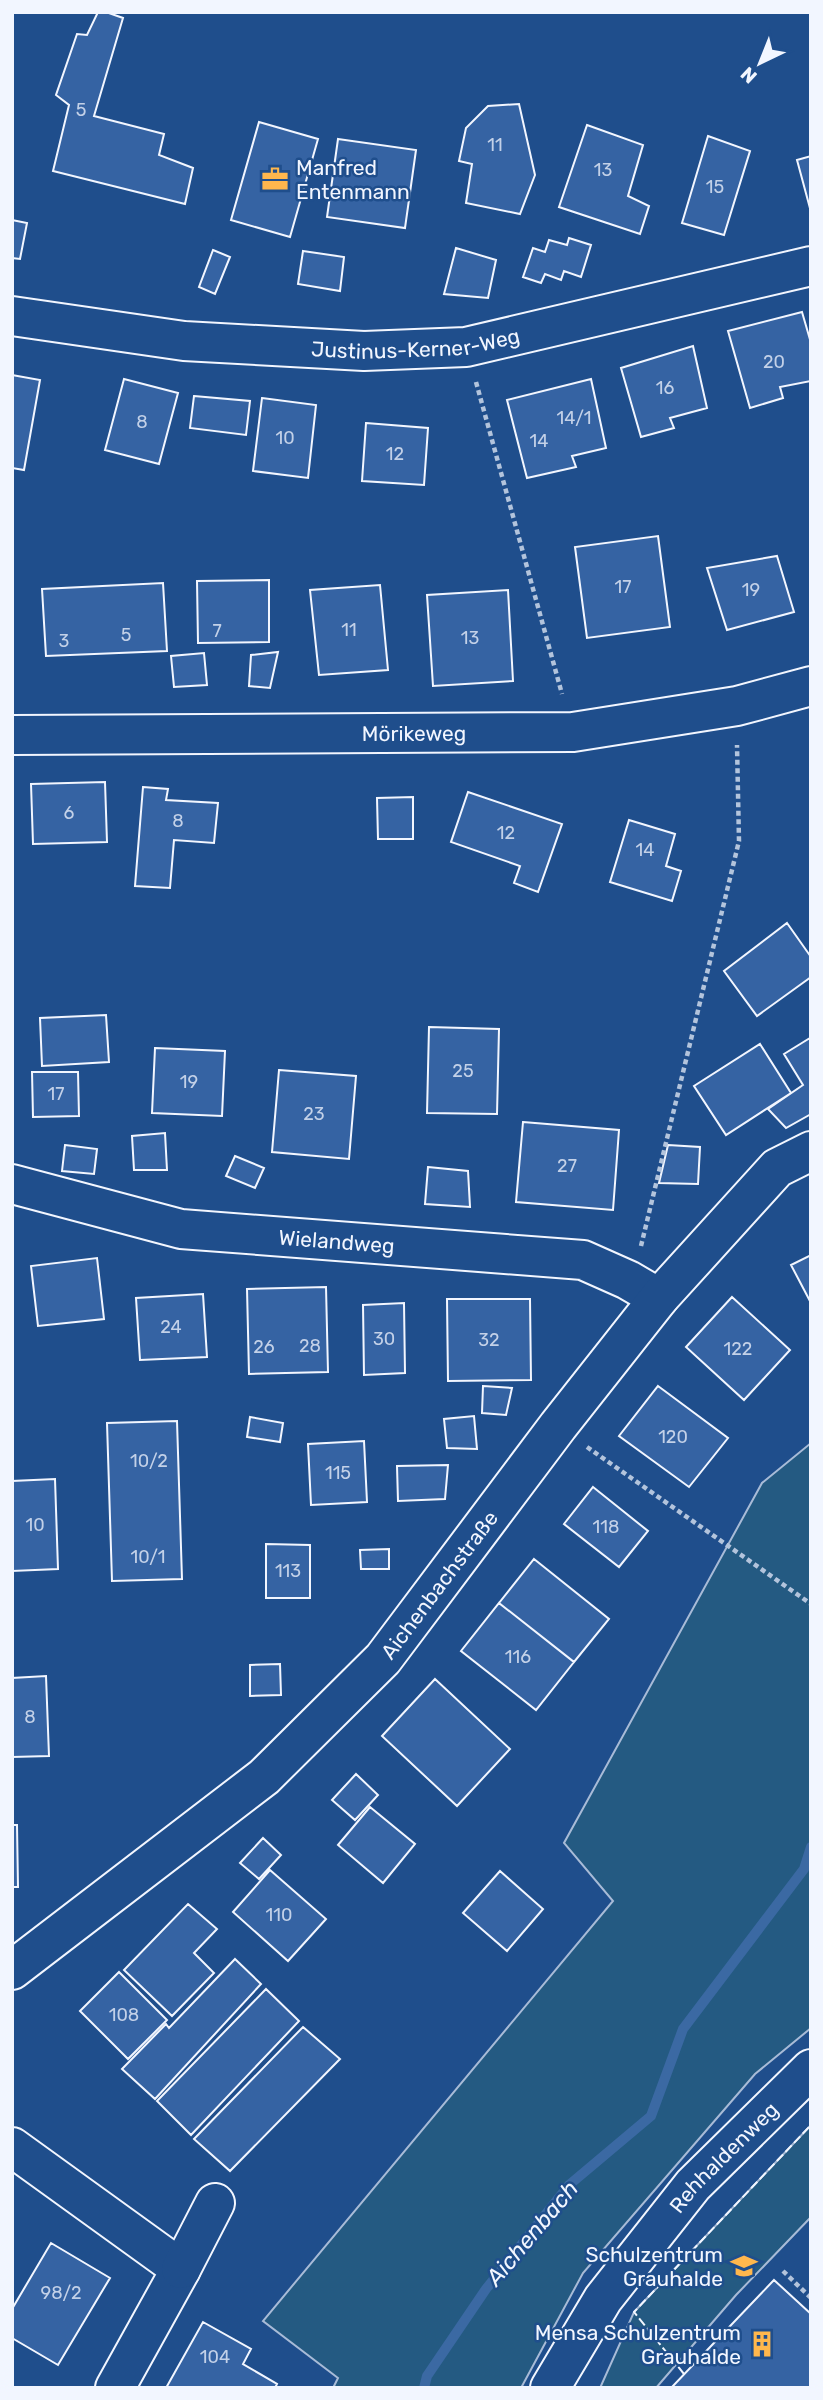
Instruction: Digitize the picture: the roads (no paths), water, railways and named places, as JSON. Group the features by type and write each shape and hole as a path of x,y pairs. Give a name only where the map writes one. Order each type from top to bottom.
{"street":[{"name":"Justinus-Kerner-Weg","path":"12,316 184,341 365,351 466,347 811,266"},
{"name":"Mörikeweg","path":"12,735 573,732 737,706 811,686"},
{"name":"Aichenbachstraße","path":"12,1970 264,1777 383,1659 558,1426 643,1289 776,1168 811,1151"},
{"name":"Wielandweg","path":"12,1184 181,1229 583,1260 643,1289"},
{"name":"Rehhaldenweg","path":"550,2388 603,2299 692,2185 811,2068"},
{"path":"12,2147 181,2269"},
{"path":"114,2388 215,2203"}],"waterway":[{"name":"Aichenbach","path":"424,2388 427,2376 486,2289 569,2185 651,2116 683,2029 804,1869 811,1847"}],"place":[{"name":"Manfred Entenmann","path":"275,179"},
{"name":"Schulzentrum Grauhalde","path":"744,2266"},
{"name":"Mensa Schulzentrum Grauhalde","path":"762,2344"}]}
